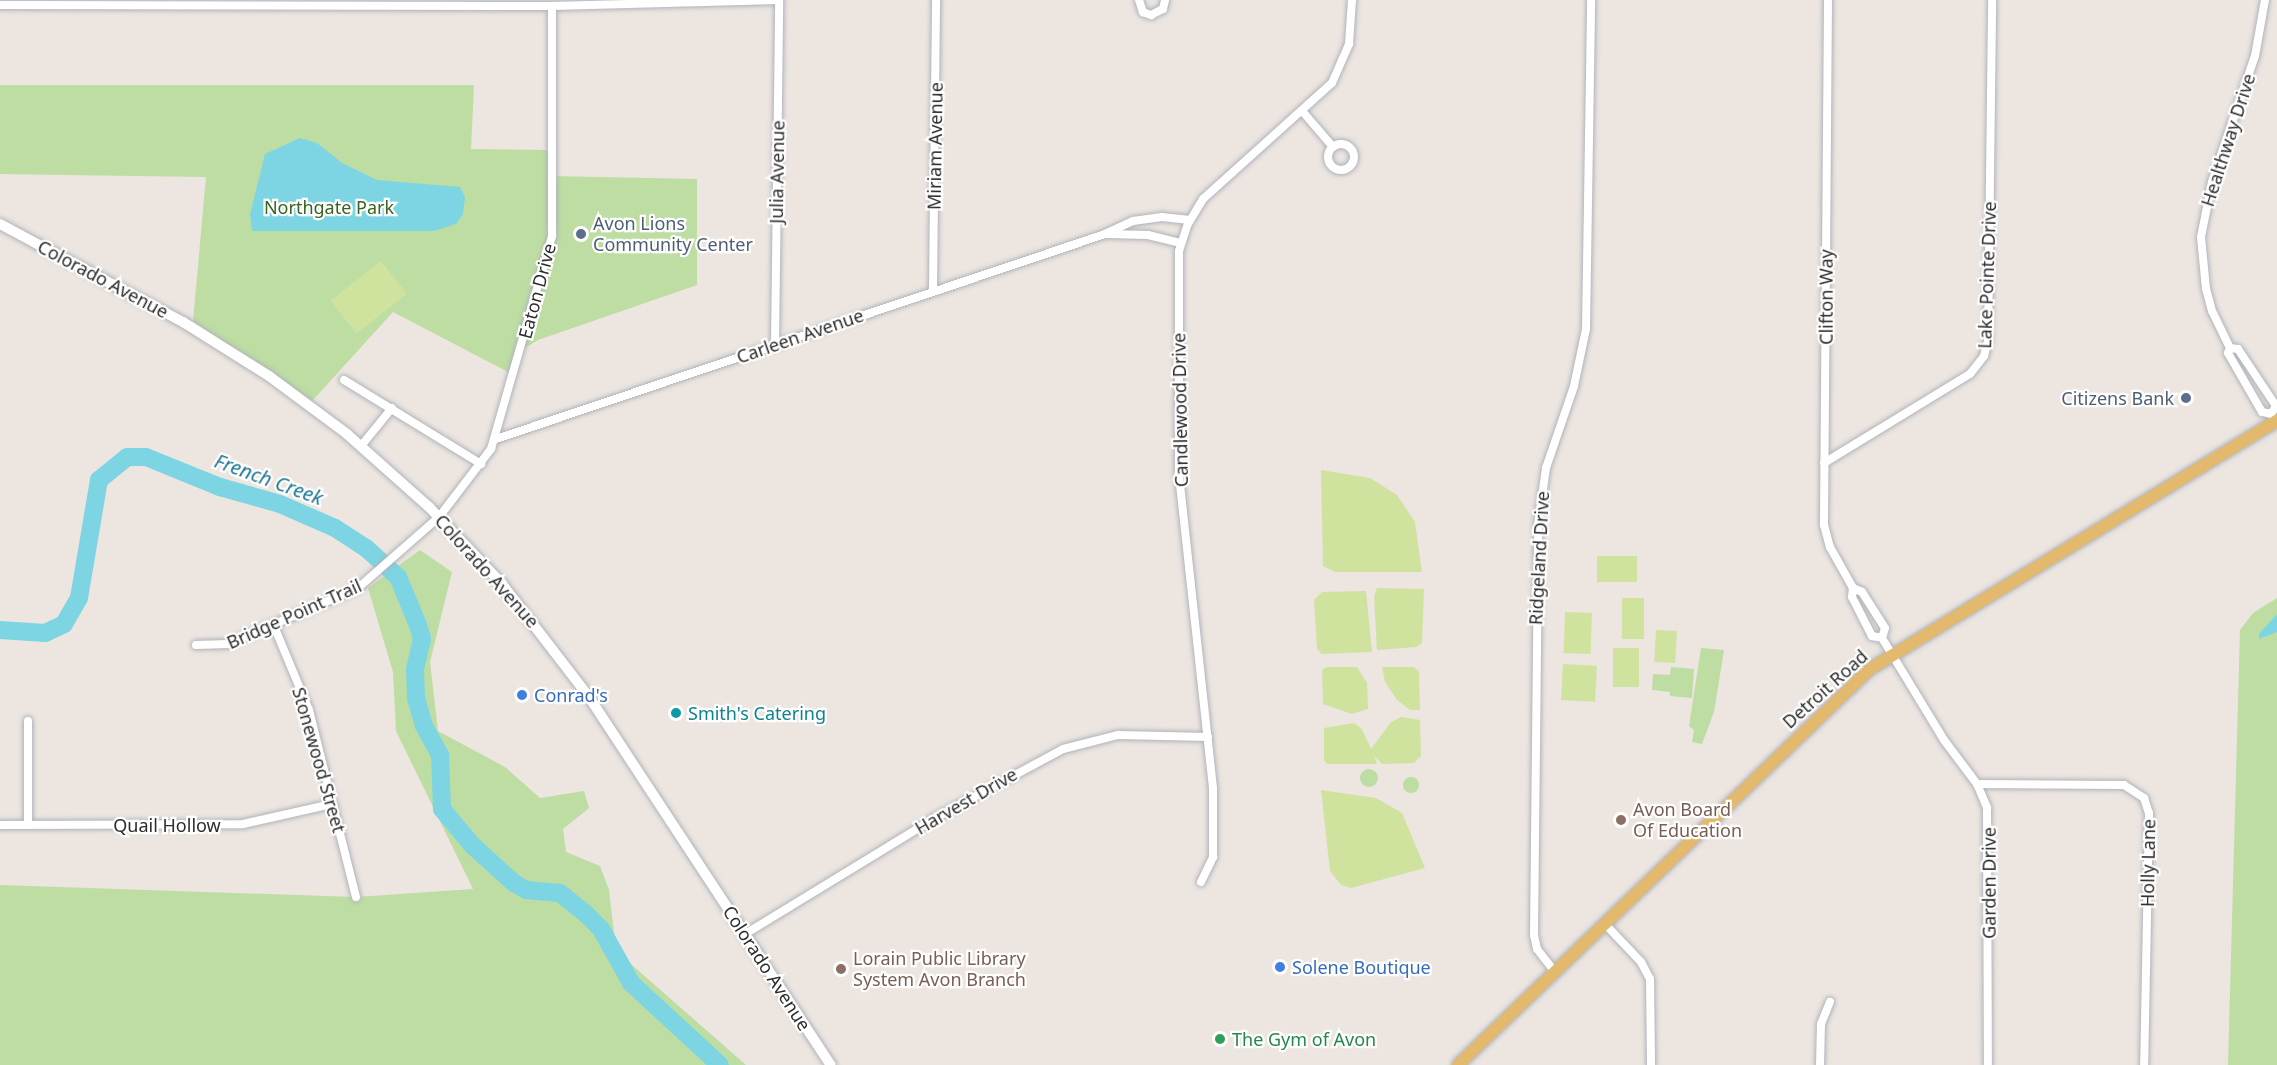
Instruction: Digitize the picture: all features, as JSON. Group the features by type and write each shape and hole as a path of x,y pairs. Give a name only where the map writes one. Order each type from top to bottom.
{"main road":[{"name":"Colorado Avenue","path":"0,224 233,352 361,446 439,517 502,584 565,664 831,1065"},
{"name":"Detroit Road","path":"1458,1065 1840,695 1893,656 2275,420"}],"street":[{"path":"0,6 552,6 619,2 779,0"},
{"name":"Julia Avenue","path":"776,345 779,0"},
{"name":"Miriam Avenue","path":"933,291 936,0"},
{"path":"1139,0 1143,12 1151,15 1163,9 1165,0"},
{"name":"Candlewood Drive","path":"1201,882 1209,871 1213,846 1208,737 1179,473 1181,243 1190,220 1210,192 1326,90 1345,60 1352,0"},
{"name":"Ridgeland Drive","path":"1555,972 1537,950 1534,935 1538,533 1546,468 1574,386 1586,329 1591,0"},
{"name":"Clifton Way","path":"1828,0 1824,463 1826,536 1853,588 1852,597 1872,636 1882,638 1893,656"},
{"name":"Lake Pointe Drive","path":"1824,463 1970,374 1984,356 1988,341 1992,0"},
{"name":"Healthway Drive","path":"2230,348 2238,349 2276,406 2275,420 2262,412 2228,353 2230,348 2212,311 2201,237 2212,182 2255,56 2265,0"},
{"name":"Eaton Drive","path":"439,517 481,464 496,439 552,236 552,6"},
{"path":"1303,112 1333,147"},
{"name":"Carleen Avenue","path":"496,439 1105,234 1140,219 1190,220"},
{"name":"Carleen Avenue","path":"1105,234 1148,235 1181,243"},
{"path":"344,380 481,464"},
{"path":"361,446 392,408"},
{"name":"Bridge Point Trail","path":"196,645 222,646 347,594 375,575 439,517"},
{"name":"Clifton Way","path":"1853,588 1862,592 1885,628 1882,638"},
{"name":"Stonewood Street","path":"274,626 307,704 356,897"},
{"name":"Garden Drive","path":"1893,656 1944,741 1977,784 1990,825 1988,1065"},
{"path":"28,721 28,825"},
{"name":"Harvest Drive","path":"745,934 935,818 1063,749 1118,735 1208,737"},
{"name":"Holly Lane","path":"1977,784 2124,785 2144,798 2149,813 2144,1065"},
{"name":"Quail Hollow","path":"0,825 243,825 332,804"},
{"path":"1605,924 1641,962 1650,979 1651,1065"},
{"path":"1821,1065 1821,1024 1830,1002"}],"green space":[{"name":"Northgate Park","path":"0,85 474,85 471,149 548,150 548,176 697,179 697,285 538,340 516,353 510,373 393,312 312,401 193,321 206,177 0,174"},
{"path":"381,261 407,294 356,333 331,300"},
{"path":"1321,470 1370,478 1397,495 1415,522 1422,572 1335,572 1323,566"},
{"path":"420,550 452,572 430,662 438,731 505,767 540,798 584,791 589,808 563,829 566,852 600,866 609,890 614,933 624,958 746,1065 0,1065 0,885 356,897 473,889 396,731 393,672 368,588"},
{"path":"1597,556 1637,556 1637,582 1597,582"},
{"path":"1377,588 1424,589 1422,643 1416,647 1377,650 1374,597"},
{"path":"1366,591 1372,652 1322,654 1317,649 1314,600 1322,592"},
{"path":"1622,598 1644,598 1644,639 1622,639"},
{"path":"2277,598 2277,1065 2228,1065 2240,630 2253,613"},
{"path":"1565,612 1592,613 1591,654 1564,653"},
{"path":"1656,630 1677,631 1675,663 1654,662"},
{"path":"1613,648 1639,648 1639,687 1613,687"},
{"path":"1701,648 1724,650 1714,712 1702,744 1692,742 1694,730 1689,726"},
{"path":"1563,664 1597,666 1595,702 1561,700"},
{"path":"1327,667 1357,667 1367,683 1368,709 1352,714 1323,704 1322,670"},
{"path":"1382,667 1414,667 1419,672 1420,710 1410,710 1397,700 1385,682"},
{"path":"1671,667 1694,669 1692,698 1670,696 1670,692 1652,690 1653,674 1670,675"},
{"path":"1401,717 1420,720 1421,756 1414,763 1382,764 1374,756 1377,764 1327,764 1324,760 1324,728 1354,723 1362,729 1371,749 1391,722"},
{"path":"1369,769 1375,772 1378,778 1375,784 1369,787 1363,784 1360,778 1363,772"},
{"path":"1408,777 1414,777 1419,785 1417,791 1408,793 1403,788 1403,782"},
{"path":"1321,790 1376,798 1402,813 1425,868 1351,888 1341,885 1330,871"}],"water":[{"path":"300,138 317,143 342,163 377,180 460,187 465,197 463,214 456,224 434,231 252,231 250,214 265,154"},
{"path":"2277,614 2277,632 2259,639 2259,634"}],"waterway":[{"name":"French Creek","path":"0,630 45,633 64,624 79,598 99,480 127,457 146,457 220,487 280,504 335,528 366,548 398,577 418,625 422,639 415,669 416,698 424,726 440,755 442,809 472,845 514,883 526,890 560,893 587,915 601,929 631,983 720,1065"}],"place":[{"name":"Avon Lions Community Center","path":"581,234"},
{"name":"Citizens Bank","path":"2186,398"},
{"name":"Conrad's","path":"522,695"},
{"name":"Smith's Catering","path":"676,713"},
{"name":"Avon Board Of Education","path":"1621,820"},
{"name":"Solene Boutique","path":"1280,967"},
{"name":"Lorain Public Library System Avon Branch","path":"841,969"},
{"name":"The Gym of Avon","path":"1220,1039"}]}
